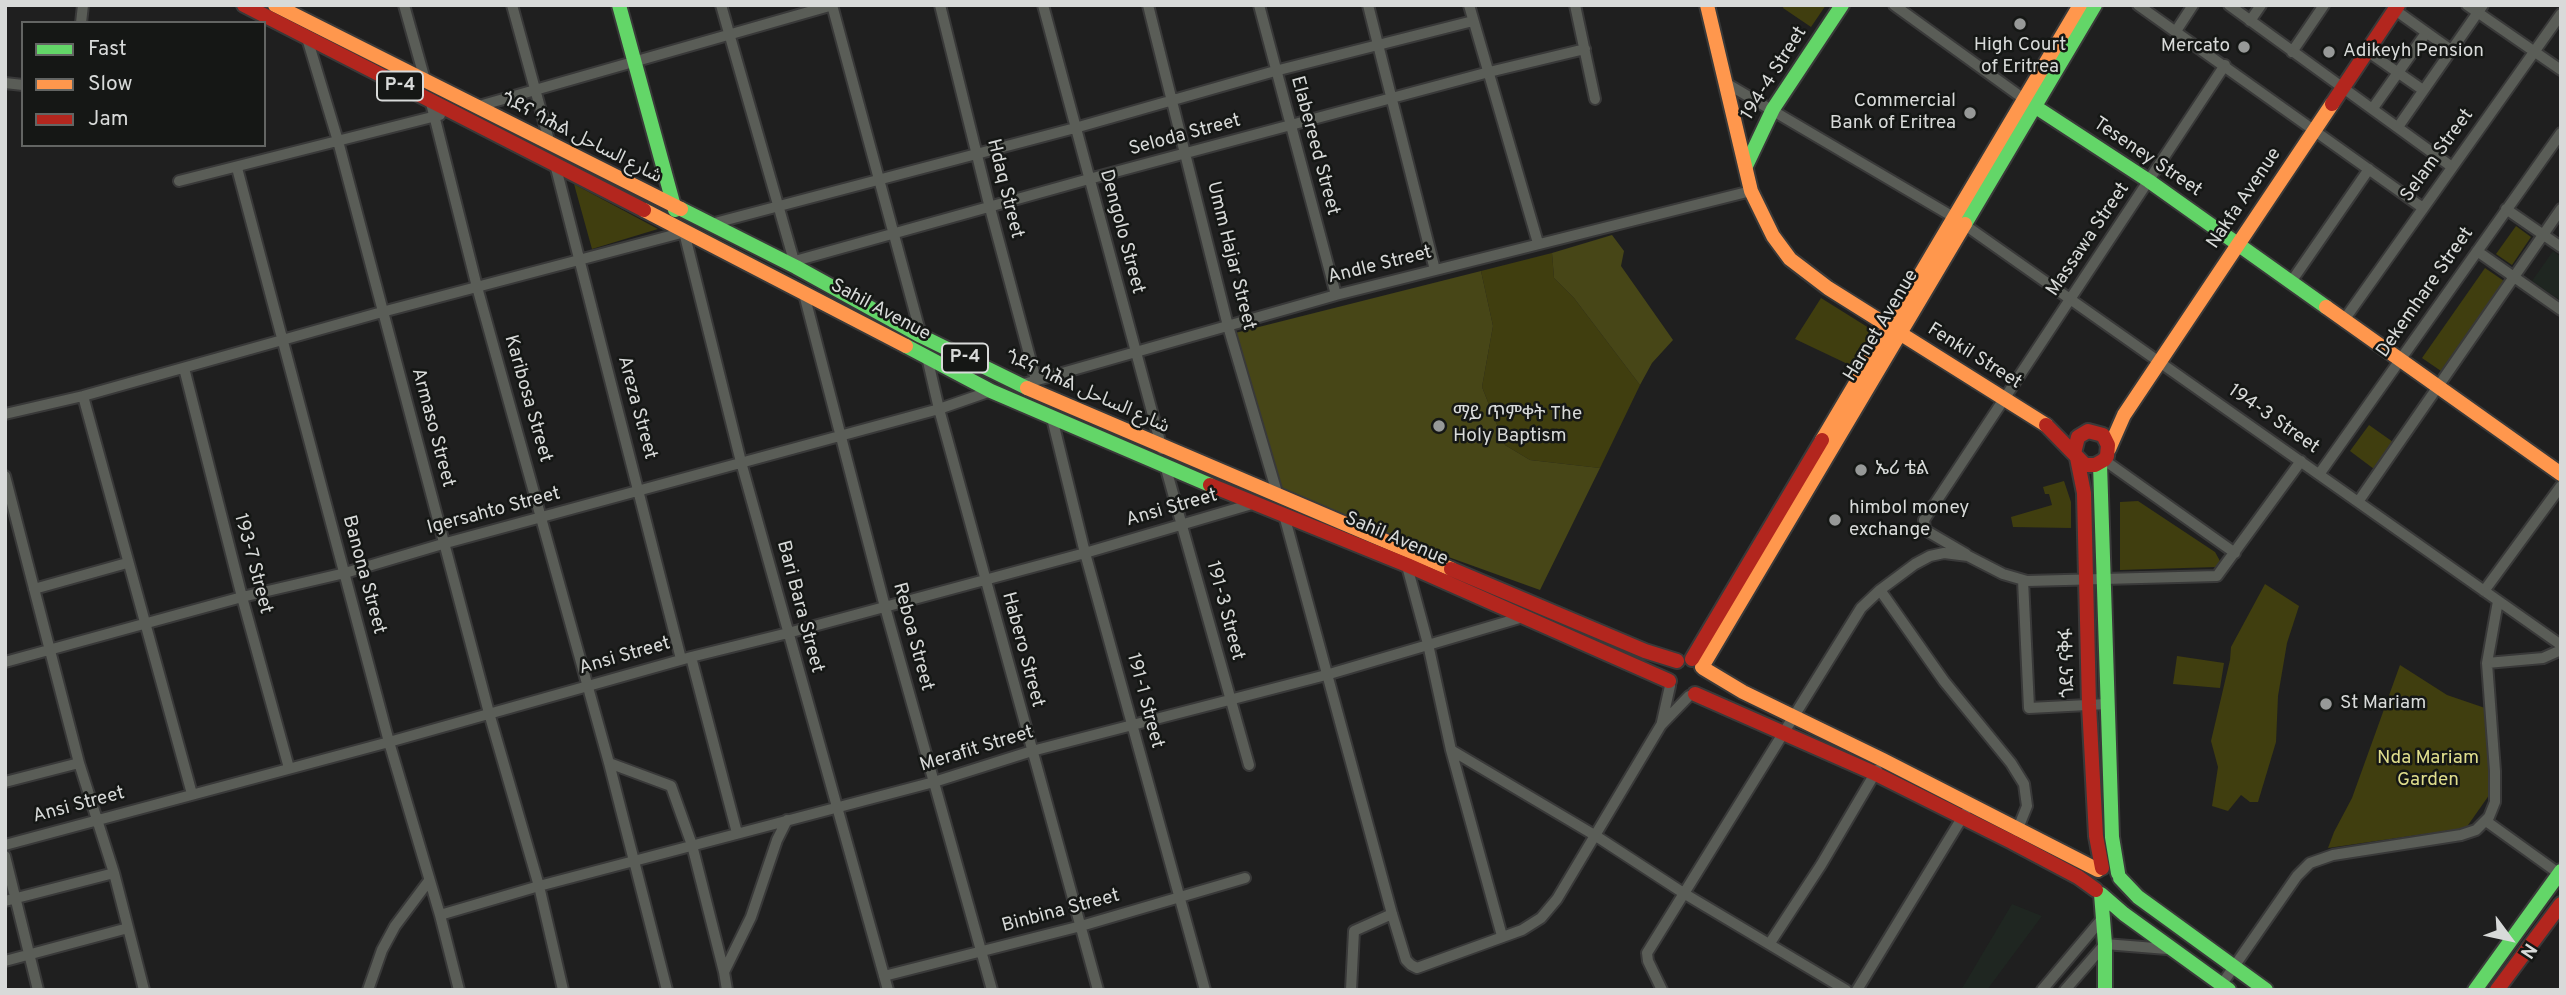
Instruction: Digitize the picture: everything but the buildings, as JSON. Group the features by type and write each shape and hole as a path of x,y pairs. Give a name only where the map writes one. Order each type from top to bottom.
{"main road":[{"name":"Sahil Avenue","path":"244,5 804,292 990,391 1165,467 1407,565 1670,683"},
{"name":"ጎደና ሳሕል شارع الساحل","path":"275,5 300,12 475,107 708,225 795,264 921,336 1049,399 1645,651 1694,664 1743,692 1970,804 2015,835"},
{"path":"619,5 684,232"},
{"name":"Fenkil Street","path":"1707,5 1751,191 1773,236 1790,259 1894,331 2051,428"},
{"name":"194-4 Street","path":"1746,166 1773,109 1842,5"},
{"name":"Harnet Avenue","path":"1694,664 1960,221 2029,102 2080,5"},
{"name":"Harnet Avenue","path":"2029,102 2095,5"},
{"name":"Nakfa Avenue","path":"2124,415 2397,8"},
{"name":"Teseney Street","path":"2029,102 2149,181 2561,474"},
{"path":"2076,455 2075,441 2083,433 2124,415"},
{"name":"ጎደና ናቅፋ","path":"2119,876 2112,837 2107,704 2103,579 2104,458 2124,415"},
{"path":"2051,428 2091,431 2103,435 2104,458 2090,466 2051,428"},
{"name":"ጎደና ናቅፋ","path":"2076,455 2084,493 2089,705 2100,869"},
{"path":"1692,695 1704,686 1705,674 1694,664 1671,668 1670,683 1678,694 1692,695 1784,733 1874,773 1963,818 2015,835 2100,869 2111,868 2138,897 2266,990"},
{"path":"2015,835 2099,892 2124,914 2226,987"},
{"path":"2100,869 2092,882 2099,892 2103,918 2105,990"},
{"path":"2474,990 2560,873"},
{"path":"2099,892 2110,894 2117,890 2119,876"},
{"path":"2497,990 2561,904"},
{"path":"2176,950 2188,934"},
{"path":"2495,961 2510,971"}],"street":[{"name":"Karibosa Street","path":"404,5 477,287 609,763 667,990"},
{"name":"Areza Street","path":"512,5 639,490 737,833"},
{"name":"Reboa Street","path":"721,5 804,292 885,607 992,990"},
{"path":"179,181 475,107 833,5"},
{"name":"Habero Street","path":"833,5 1031,751 1098,990"},
{"name":"Hdaq Street","path":"940,5 1036,380"},
{"name":"Dengolo Street","path":"1044,5 1134,352 1162,447 1165,467"},
{"name":"Umm Hajar Street","path":"1148,5 1228,326 1284,514 1406,960 1417,968 1502,936"},
{"name":"Elabereed Street","path":"1259,5 1336,295"},
{"path":"1368,5 1435,270"},
{"path":"1469,5 1538,243"},
{"path":"1575,5 1595,99"},
{"path":"1894,5 2029,102"},
{"path":"2138,5 2423,208"},
{"path":"2176,31 2193,5"},
{"path":"2229,5 2452,167"},
{"path":"2250,21 2261,5"},
{"path":"2292,52 2324,5"},
{"path":"2467,5 2480,9 2561,70"},
{"path":"2397,8 2451,50"},
{"path":"2398,127 2480,9"},
{"name":"Armaso Street","path":"300,12 338,141 489,713 539,886 564,990"},
{"name":"Selam Street","path":"2344,320 2561,14"},
{"path":"5,414 83,396 382,312 1075,128 1275,71 1474,21"},
{"path":"2373,108 2426,33"},
{"name":"Seloda Street","path":"795,264 1089,179 1585,49"},
{"path":"2367,51 2423,90"},
{"name":"Massawa Street","path":"2023,580 2003,574 1968,556 1926,530 1924,520 2225,65"},
{"name":"194-3 Street","path":"1724,82 1960,221 2069,300 2320,473 2561,648"},
{"name":"Dekemhare Street","path":"2320,473 2561,133"},
{"name":"Banona Street","path":"237,168 389,742 459,990"},
{"path":"2291,282 2369,169"},
{"name":"Andle Street","path":"990,391 1020,385 1336,295 1751,191"},
{"path":"2506,209 2561,247"},
{"path":"2358,502 2561,209"},
{"name":"Bari Bara Street","path":"684,232 741,461 888,990"},
{"path":"2477,251 2561,310"},
{"name":"193-7 Street","path":"184,368 289,768"},
{"name":"Igersahto Street","path":"5,662 242,597 345,573 741,461 939,409 990,391"},
{"path":"83,396 192,794"},
{"name":"191-1 Street","path":"1049,399 1085,553 1205,990"},
{"path":"2104,458 2235,552"},
{"path":"2107,704 2029,708 2023,580 2212,577 2221,573 2301,461"},
{"name":"191-3 Street","path":"1165,467 1249,765"},
{"path":"5,477 79,763 114,873 144,990"},
{"path":"2484,591 2561,486"},
{"name":"Ansi Street","path":"5,845 389,742 686,658 788,634 1085,553 1278,495"},
{"path":"1410,550 1407,565 1428,644 1451,750 1502,936 1522,930 1541,918 1557,899 1661,725 1692,695"},
{"path":"1661,990 1647,961 1647,953 1861,608 1880,590 1930,556 1968,556"},
{"path":"34,589 127,563"},
{"path":"1880,590 1944,681 2011,763 2024,785 2027,806 2015,835"},
{"path":"2226,987 2234,967 2297,876 2310,863 2333,855 2461,835 2476,830 2486,821 2495,802 2487,663 2498,600"},
{"name":"Merafit Street","path":"440,915 539,886 934,782 1031,751 1326,675 1523,617"},
{"path":"2487,663 2543,658 2561,648"},
{"path":"1661,725 1670,683"},
{"path":"1451,750 1846,990"},
{"path":"1770,943 1821,865 1883,760"},
{"path":"5,782 79,763"},
{"path":"609,763 671,786 692,845 727,990"},
{"path":"1857,990 1970,804"},
{"path":"724,972 751,917 777,840 787,820"},
{"path":"2486,821 2560,873"},
{"path":"5,856 10,900 38,990"},
{"path":"10,900 114,873"},
{"name":"Binbina Street","path":"884,976 1081,926 1245,878"},
{"path":"368,990 382,950 395,926 428,882"},
{"path":"1351,990 1354,931 1392,914"},
{"path":"2042,990 2103,918"},
{"path":"5,961 128,928"},
{"path":"2065,990 2105,944 2176,950"}],"shaded area":[{"path":"1612,235 1624,251 1621,266 1673,340 1652,363 1640,385 1574,298 1554,278 1552,253"},
{"path":"2553,251 2561,257 2561,301 2532,281"},
{"name":"ማይ ጥምቀት The Holy Baptism","path":"1481,271 1493,326 1482,387 1505,445 1530,460 1600,468 1540,590 1279,496 1235,333"},
{"path":"2012,904 2042,916 1987,990 1961,990"}],"green space":[{"path":"1784,5 1826,5 1811,27 1783,8"},
{"path":"574,184 658,229 592,249"},
{"path":"2516,226 2531,237 2512,265 2496,254"},
{"path":"1552,253 1554,278 1574,298 1640,385 1600,468 1530,460 1505,445 1482,387 1493,326 1481,271"},
{"path":"2485,268 2504,281 2441,371 2422,358"},
{"path":"1821,298 1869,328 1872,333 1854,367 1795,339"},
{"path":"2369,425 2393,442 2374,469 2350,451"},
{"path":"2064,481 2071,502 2071,528 2013,527 2011,517 2052,505 2049,494 2045,494 2043,487"},
{"path":"2138,501 2215,552 2220,561 2217,567 2120,570 2120,502"},
{"path":"2265,584 2299,606 2287,643 2278,696 2276,742 2258,802 2250,802 2241,795 2228,811 2212,806 2218,767 2211,741 2231,647"},
{"path":"2177,656 2224,663 2220,688 2173,684"},
{"name":"Nda Mariam Garden","path":"2400,665 2447,695 2485,708 2492,791 2466,828 2328,848 2352,798"}],"traffic: fast":[{"path":"619,5 675,210"},
{"path":"1746,166 1773,109 1842,5"},
{"path":"1965,224 2095,5"},
{"path":"2025,100 2149,181 2326,307"},
{"path":"681,209 796,267 921,336 1027,388"},
{"path":"906,346 991,391 1210,485"},
{"path":"2100,464 2112,837 2118,873"},
{"path":"2475,990 2561,871"},
{"path":"2120,878 2138,897 2266,990"},
{"path":"2101,894 2124,914 2229,990"},
{"path":"2101,894 2105,990"}],"traffic: slow":[{"path":"275,5 681,209"},
{"path":"1707,5 1751,191 1773,236 1790,259 1828,288 2046,425"},
{"path":"1822,440 2080,5"},
{"path":"2109,449 2124,415 2332,104"},
{"path":"644,210 906,346"},
{"path":"1702,667 1965,224"},
{"path":"2326,307 2561,474"},
{"path":"1027,388 1451,569"},
{"path":"1703,668 1743,692 2098,870"}],"traffic: jam":[{"path":"244,5 644,210"},
{"path":"2332,104 2398,5"},
{"path":"2046,425 2085,465 2095,465 2104,460 2108,445 2103,435 2088,431 2078,437 2074,453"},
{"path":"1692,659 1822,440"},
{"path":"2077,458 2084,493 2089,705 2096,836 2102,868"},
{"path":"1210,485 1407,565 1669,681"},
{"path":"1451,569 1645,651 1677,661"},
{"path":"1695,694 1874,773 2012,842 2078,877 2096,890"},
{"path":"2497,990 2561,904"}],"place":[{"name":"High Court of Eritrea","path":"2020,24"},
{"name":"Mercato","path":"2244,47"},
{"name":"Adikeyh Pension","path":"2329,52"},
{"name":"Commercial Bank of Eritrea","path":"1970,113"},
{"name":"ማይ ጥምቀት The Holy Baptism","path":"1439,426"},
{"name":"ኤሪ ቴል","path":"1861,470"},
{"name":"himbol money exchange","path":"1835,520"},
{"name":"St Mariam","path":"2326,704"}]}
